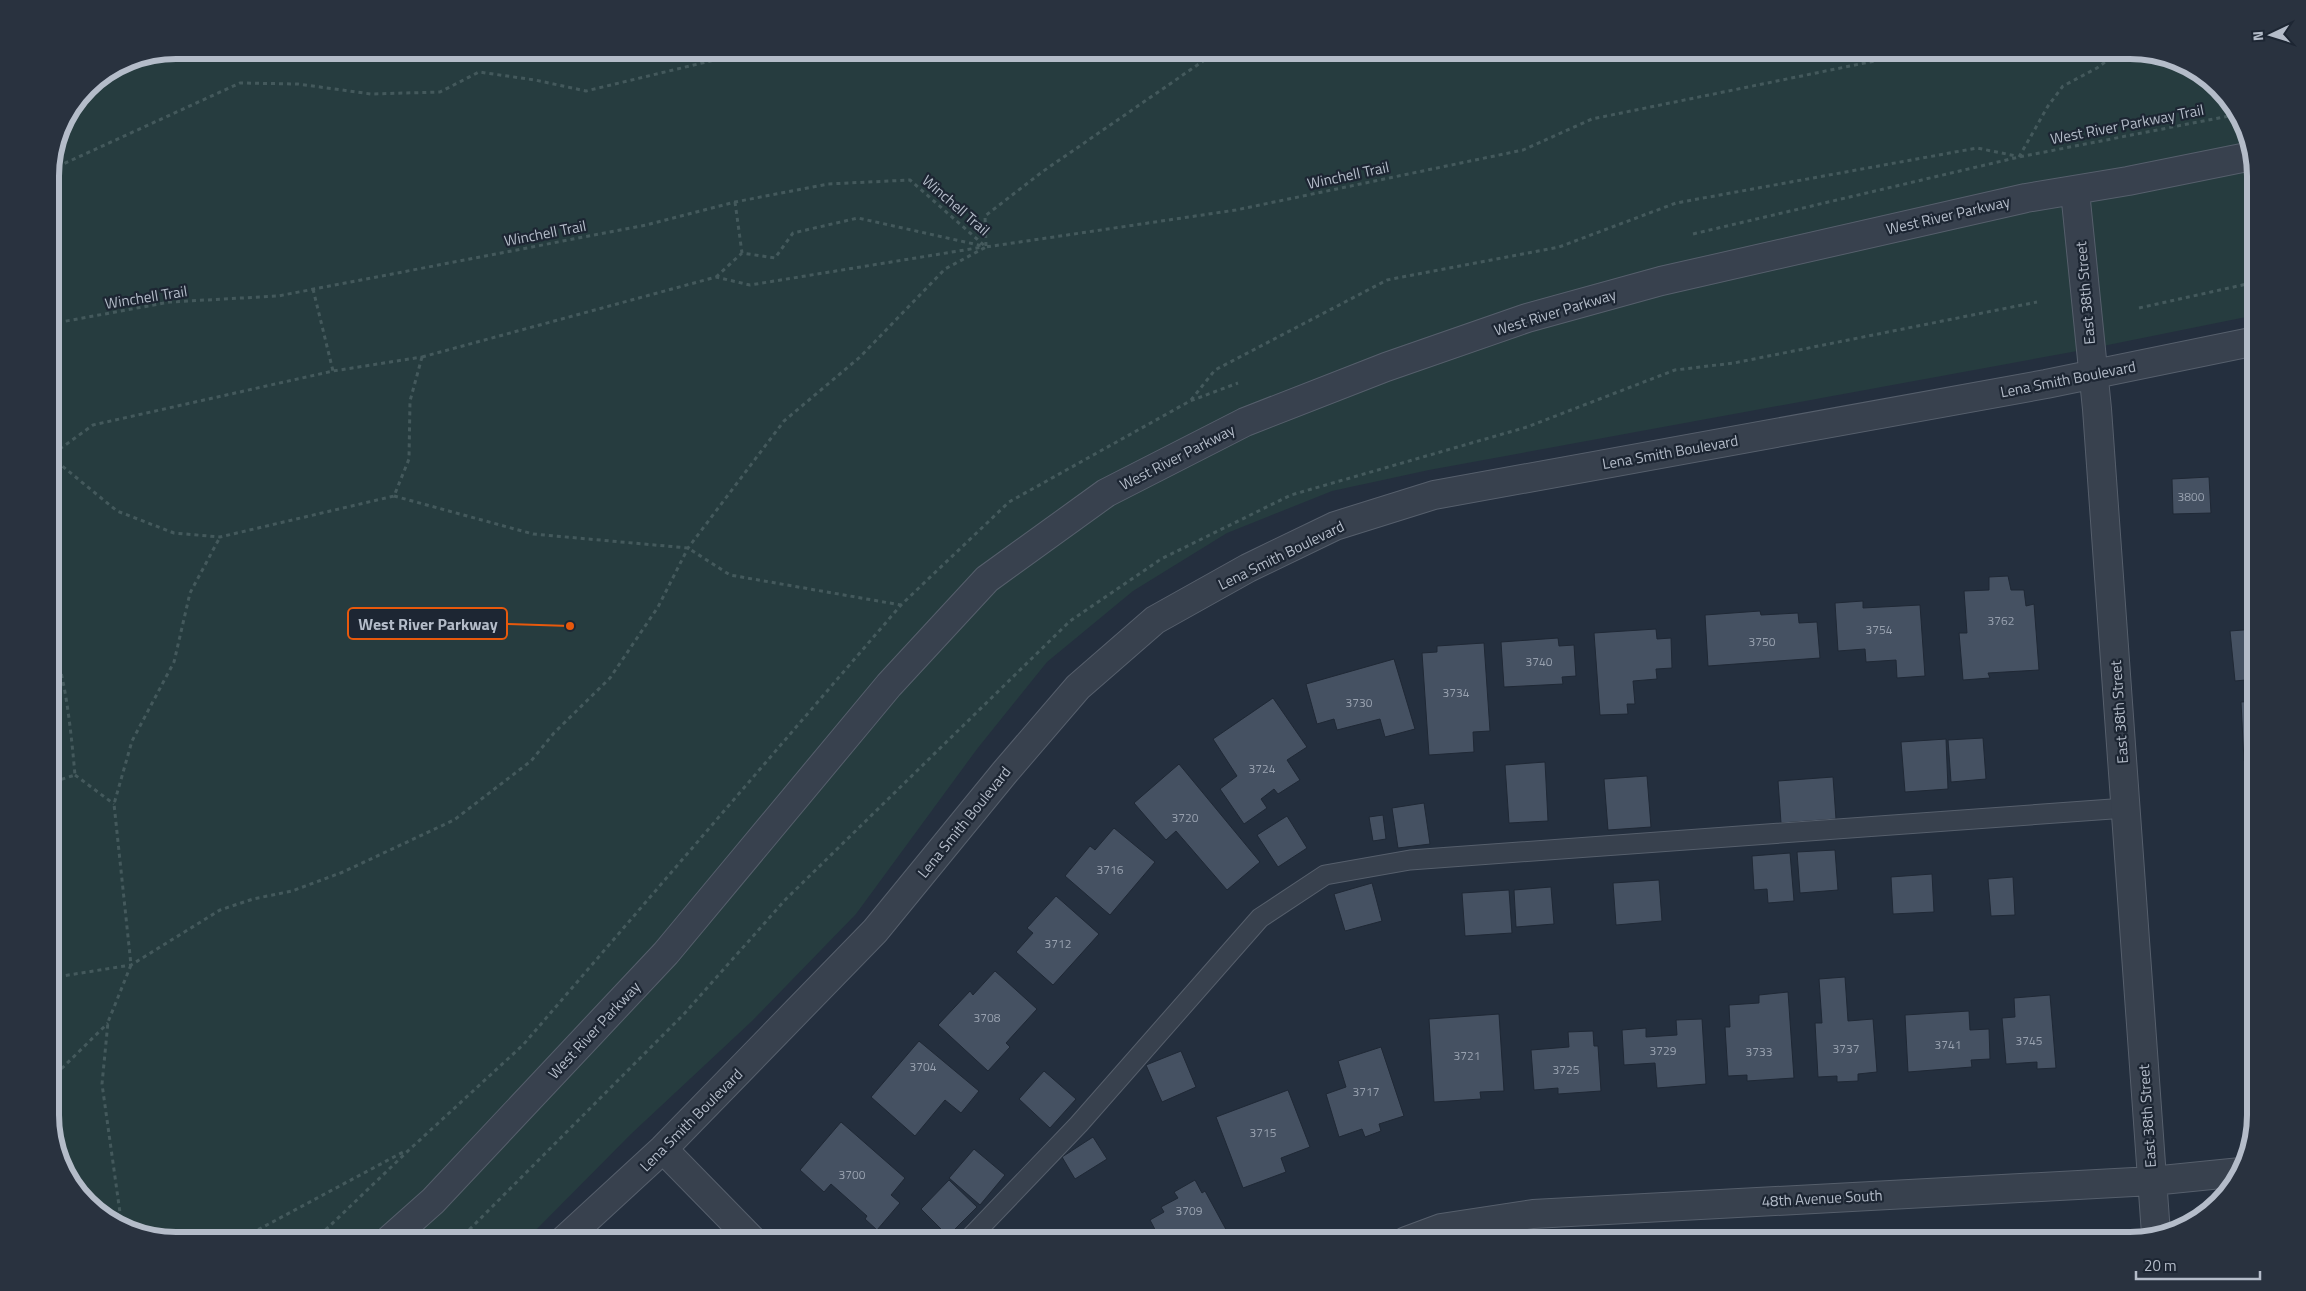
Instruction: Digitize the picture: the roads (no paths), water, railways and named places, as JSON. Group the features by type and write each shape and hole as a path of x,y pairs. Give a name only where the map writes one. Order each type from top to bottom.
{"street":[{"name":"West River Parkway","path":"398,1232 433,1201 666,953 889,685 987,579 1106,493 1245,422 1386,367 1527,318 1661,280 2026,198 2075,191 2246,157"},
{"name":"East 38th Street","path":"2075,191 2093,375 2156,1229"},
{"name":"Lena Smith Boulevard","path":"573,1232 664,1149 875,931 1005,772 1078,687 1155,620 1248,568 1335,526 1434,495 2093,375 2247,343"},
{"path":"664,1149 745,1232"},
{"name":"48th Avenue South","path":"1430,1232 1441,1228 1533,1214 2152,1181 2232,1173"}],"lane":[{"path":"976,1232 1079,1124 1260,918 1324,875 1410,860 2126,808"}],"place":[{"name":"West River Parkway","path":"570,626"}]}
